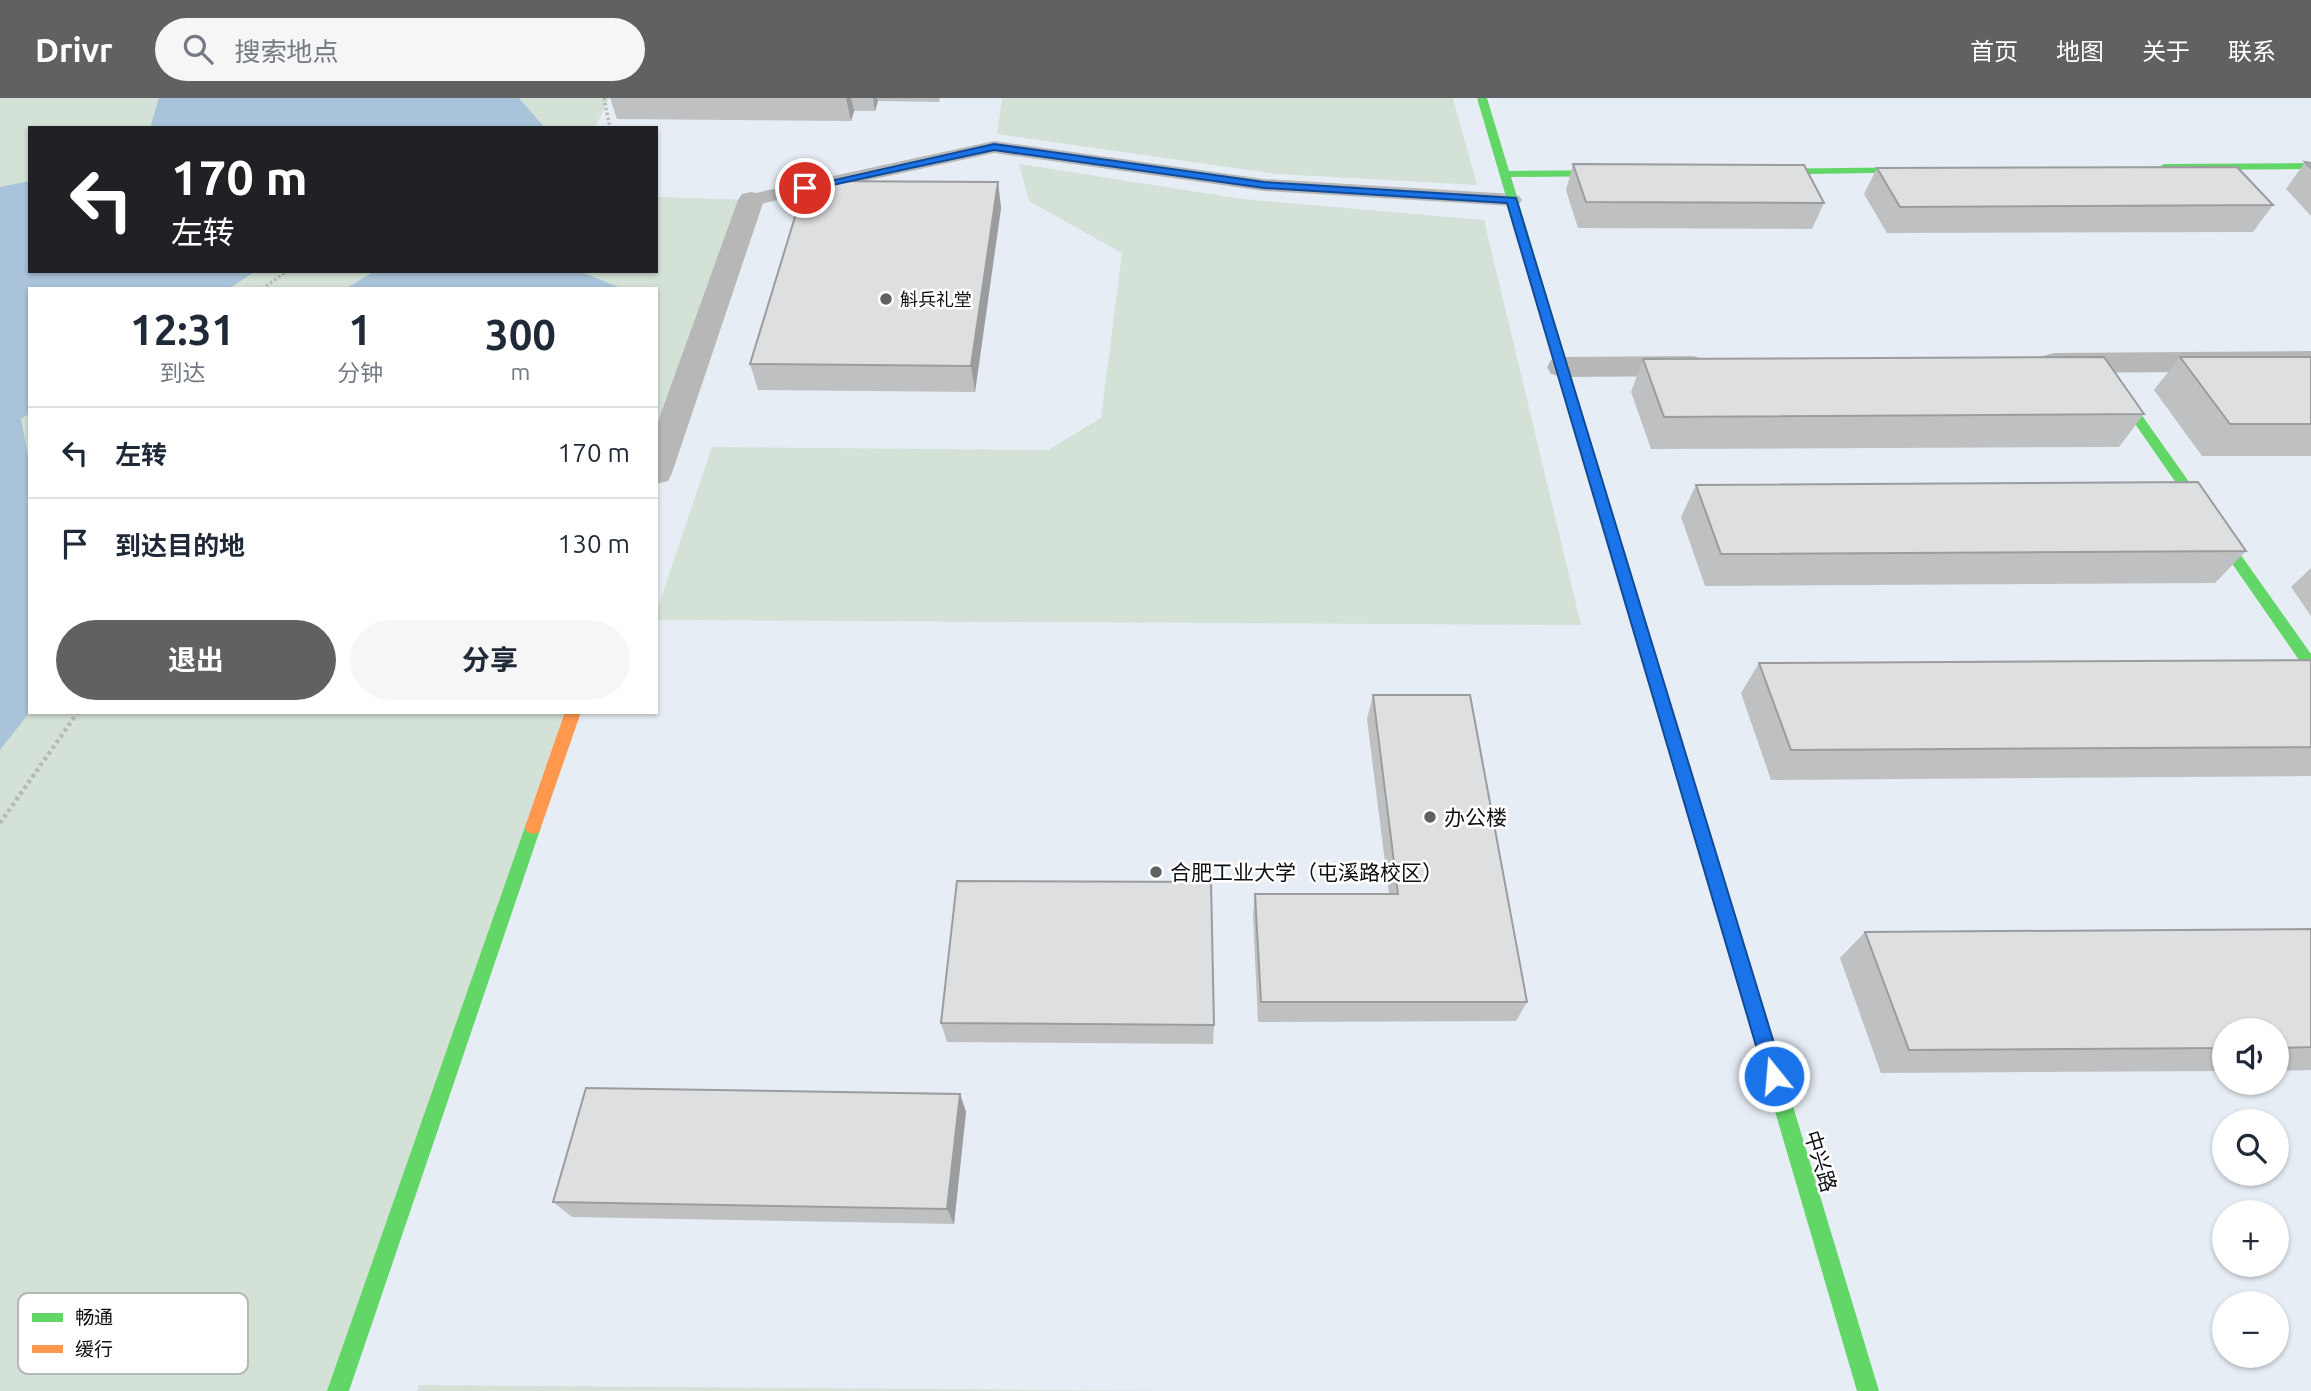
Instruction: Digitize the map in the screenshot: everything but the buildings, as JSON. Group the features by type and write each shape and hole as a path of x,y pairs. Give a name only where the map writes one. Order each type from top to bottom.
{"street":[{"name":"中兴路","path":"1482,98 1868,1391"},
{"path":"2144,168 2311,166"},
{"path":"1741,172 1949,170"},
{"path":"1504,174 1643,173"},
{"path":"658,466 751,200"},
{"path":"2030,363 2311,361"},
{"path":"2099,363 2311,666"},
{"path":"1562,367 1727,365"},
{"path":"338,1391 572,714"}],"lane":[{"path":"751,200 994,147 1264,185 1512,200"}],"path":[{"path":"604,98 610,126"},
{"path":"265,287 284,273"},
{"path":"0,823 77,714"}],"shaded area":[{"name":"合肥工业大学（屯溪路校区）","path":"0,98 2311,98 2311,1391 0,1391"},
{"path":"0,98 609,98 596,126 28,126 28,273 658,273 658,197 751,200 658,467 658,287 28,287 28,714 572,714 338,1391 0,1391"},
{"path":"1002,98 1453,98 1477,185 1277,174 997,134"},
{"path":"1019,164 1242,199 1484,220 1581,625 658,620 658,607 712,447 1048,450 1101,418 1122,253 1029,201"},
{"path":"419,1385 1169,1391 417,1391"}],"water":[{"path":"159,98 519,98 543,126 151,126"},
{"path":"28,181 28,273 253,273 231,287 28,287 28,414 21,419 28,456 28,714 0,750 0,187"},
{"path":"372,273 584,273 618,287 348,287"}],"traffic: fast":[{"path":"1482,98 1647,651"},
{"path":"2164,167 2311,166"},
{"path":"1755,172 1929,170"},
{"path":"1504,174 1621,173"},
{"path":"2110,379 2311,666"},
{"path":"338,1391 533,827"},
{"path":"1737,951 1868,1391"}],"traffic: slow":[{"path":"1647,651 1737,951"},
{"path":"533,827 572,714"}],"place":[{"name":"斛兵礼堂","path":"886,299"},
{"name":"办公楼","path":"1430,817"},
{"name":"合肥工业大学（屯溪路校区）","path":"1156,872"}],"route":[{"path":"805,188 994,147 1264,185 1512,200 1774,1076"}]}
